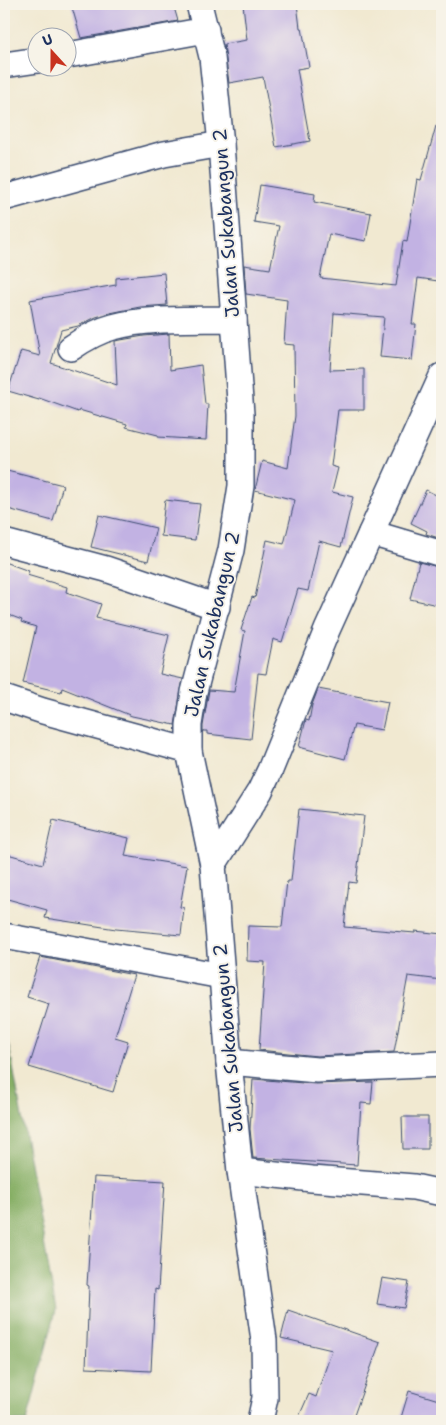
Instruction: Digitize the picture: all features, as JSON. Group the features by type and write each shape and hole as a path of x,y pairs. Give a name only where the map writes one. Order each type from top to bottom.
{"street":[{"name":"Jalan Sukabangun 2","path":"199,4 212,58 221,144 241,414 241,486 232,550 194,692 188,725 189,750 213,865 228,1062 240,1171 264,1340 265,1398 260,1421"},
{"path":"78,53 206,30"},
{"path":"4,65 28,61"},
{"path":"4,198 164,154 221,144"},
{"path":"71,348 94,334 113,327 159,320 234,319"},
{"path":"213,865 260,790 270,770 327,630 442,376"},
{"path":"371,533 442,554"},
{"path":"4,542 106,570 217,607"},
{"path":"4,698 43,711 189,750"},
{"path":"4,936 222,976"},
{"path":"228,1062 317,1070 442,1064"},
{"path":"240,1171 312,1179 414,1186 442,1193"}],"green space":[{"path":"4,1031 10,1050 56,1310 27,1421 4,1421"}],"building":[{"path":"71,4 173,4 178,21 81,38"},
{"path":"243,4 297,4 300,28 302,28 309,67 297,69 310,141 276,147 263,77 229,83 224,44 247,40"},
{"path":"436,126 442,127 442,253 438,281 418,278 412,324 416,324 412,360 380,357 384,317 334,313 330,370 364,369 364,410 338,410 331,466 338,468 332,492 353,497 341,547 319,541 308,591 298,589 282,642 273,639 266,674 258,673 251,739 207,734 207,731 203,731 203,726 209,690 234,692 245,631 241,630 252,597 255,598 267,540 284,544 295,500 255,490 262,461 288,468 295,416 294,345 284,344 287,300 246,294 244,265 270,269 279,226 254,222 260,185 315,194 314,202 371,213 366,241 329,234 320,278 396,286 403,241 407,242 417,179 421,180"},
{"path":"164,273 167,305 140,307 110,313 96,317 78,326 61,330 51,363 117,385 115,341 169,334 170,370 201,365 205,404 208,404 206,440 158,437 158,435 126,427 127,424 79,410 78,412 39,398 39,400 8,391 21,351 40,356 30,300 116,285 116,278"},
{"path":"7,471 63,485 53,521 4,508 4,484"},
{"path":"426,490 442,498 442,539 426,534 427,531 411,523"},
{"path":"165,500 200,504 195,540 161,536"},
{"path":"99,515 156,528 148,561 91,547"},
{"path":"4,562 29,571 27,575 67,587 66,592 101,604 96,618 169,635 160,674 183,679 175,725 132,716 62,688 61,692 23,683 36,627 4,613"},
{"path":"419,562 442,568 442,606 410,599"},
{"path":"318,689 388,702 382,730 354,725 345,759 299,747 306,720 309,721"},
{"path":"299,809 364,816 356,883 349,882 344,927 442,934 442,980 408,976 394,1052 317,1056 259,1050 265,962 247,961 248,926 282,927 287,881 291,881"},
{"path":"53,820 129,838 125,856 187,866 180,907 184,908 181,935 116,929 45,918 47,910 4,898 4,853 43,864"},
{"path":"40,957 134,975 115,1037 128,1041 113,1092 29,1067 49,1004 27,997"},
{"path":"253,1079 316,1084 373,1082 371,1104 361,1103 357,1165 253,1158 250,1129"},
{"path":"402,1117 428,1117 428,1149 403,1149"},
{"path":"94,1177 165,1181 158,1290 155,1289 151,1371 86,1368 89,1286 87,1285"},
{"path":"382,1278 409,1282 404,1308 377,1304"},
{"path":"288,1310 380,1342 352,1421 297,1421 309,1394 316,1397 332,1350 281,1338"},
{"path":"409,1391 442,1401 442,1421 400,1421"}]}
